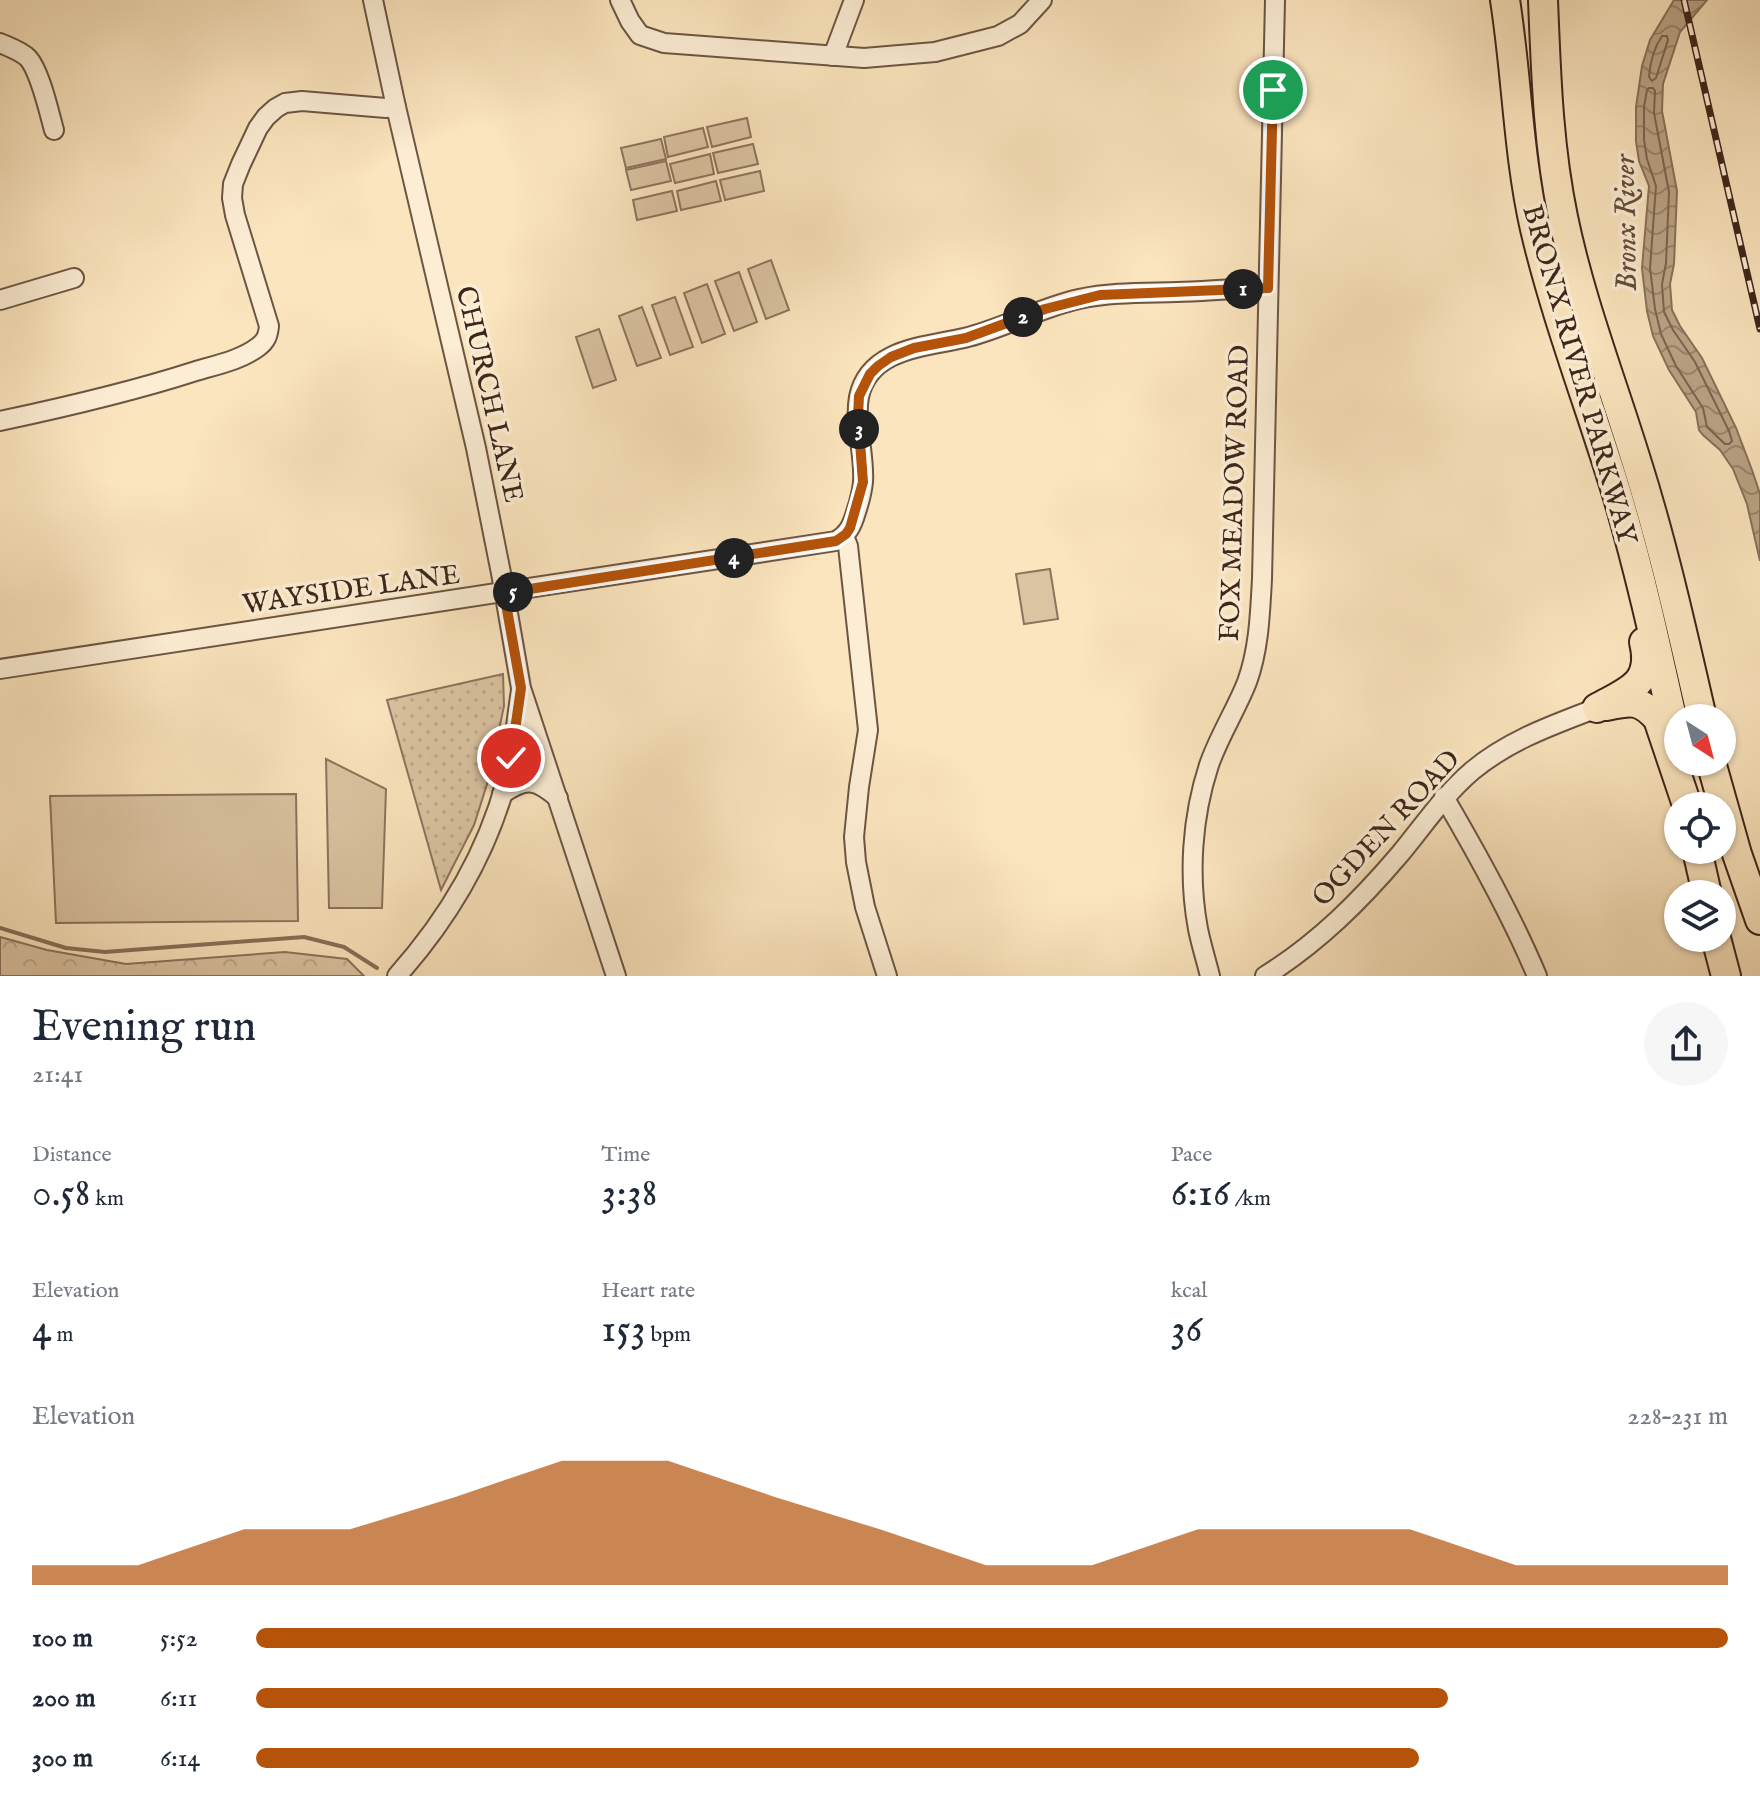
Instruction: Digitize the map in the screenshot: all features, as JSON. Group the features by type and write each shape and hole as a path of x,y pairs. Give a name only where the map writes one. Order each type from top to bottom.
{"highway":[{"name":"BRONX RIVER PARKWAY","path":"1505,0 1520,144 1534,226 1556,306 1623,515 1669,704"},
{"name":"BRONX RIVER PARKWAY","path":"1543,0 1549,121 1565,228 1582,294 1658,534 1699,704"},
{"path":"1597,708 1636,685 1647,665 1633,595 1623,515"},
{"path":"1597,708 1628,701 1641,704 1653,713 1662,725 1684,792"},
{"path":"1715,776 1760,920"},
{"path":"1720,952 1726,976"}],"street":[{"name":"CHURCH LANE","path":"373,0 476,448 521,688 616,976"},
{"path":"620,0 640,35 664,43 864,58 935,52 998,36 1020,24 1042,0"},
{"path":"833,56 854,0"},
{"name":"FOX MEADOW ROAD","path":"1210,976 1198,930 1193,888 1196,828 1210,764 1247,680 1260,625 1275,0"},
{"path":"0,43 30,61 54,130"},
{"path":"0,421 150,386 230,361 261,346 269,335 269,326 232,198 233,184 258,128 266,117 285,103 302,101 396,107"},
{"path":"0,300 74,278"},
{"path":"887,976 865,907 856,862 854,837 868,730 848,546 844,536 854,519 863,482 859,396 870,374 891,357 914,348 966,338 1045,309 1100,295 1268,288"},
{"name":"WAYSIDE LANE","path":"0,669 797,548 836,541 844,536"},
{"path":"397,976 419,952 481,853 511,758 521,688"},
{"name":"OGDEN ROAD","path":"1265,976 1303,951 1361,899 1444,797 1470,773 1505,747 1597,708"},
{"path":"502,794 514,785 528,782 544,786 558,798"},
{"path":"1444,797 1480,860 1537,976"}],"green space":[{"path":"747,118 751,137 712,147 707,127"},
{"path":"703,128 708,147 668,157 664,137"},
{"path":"661,139 666,159 626,168 621,148"},
{"path":"753,144 758,164 718,173 713,153"},
{"path":"710,154 714,174 675,183 670,164"},
{"path":"666,161 671,181 631,190 626,170"},
{"path":"760,171 764,191 725,200 720,180"},
{"path":"716,181 721,201 681,210 677,191"},
{"path":"672,191 677,211 637,220 633,200"},
{"path":"771,260 789,310 766,319 748,269"},
{"path":"739,272 757,322 734,331 715,281"},
{"path":"707,284 725,334 702,343 684,293"},
{"path":"675,297 693,347 670,355 652,305"},
{"path":"642,307 661,358 637,366 619,316"},
{"path":"599,329 616,380 593,388 576,337"},
{"path":"1050,569 1058,619 1024,624 1016,574"},
{"path":"503,674 504,706 489,778 474,825 441,890 387,700"},
{"path":"326,759 386,789 382,908 329,908"},
{"path":"296,794 298,921 56,923 50,796"},
{"path":"0,937 47,950 126,964 285,952 347,959 364,976 0,976"}],"water":[{"path":"1674,0 1707,0 1680,32 1663,84 1662,111 1677,191 1674,264 1670,284 1672,310 1702,358 1736,428 1752,470 1760,494 1760,561 1747,504 1733,469 1720,450 1699,430 1696,412 1669,370 1653,336 1647,311 1642,268 1649,186 1639,161 1636,107 1642,66 1650,40"}],"waterway":[{"path":"0,928 66,948 105,952 304,937 344,947 377,968"}],"railway":[{"path":"1684,0 1760,329"}],"route":[{"path":"511,758 521,688 504,593 836,541 850,528 863,482 859,396 870,374 891,357 914,348 966,338 1045,309 1100,295 1268,288 1273,90"}],"water label":[{"name":"Bronx River","path":"1625,223"}]}
